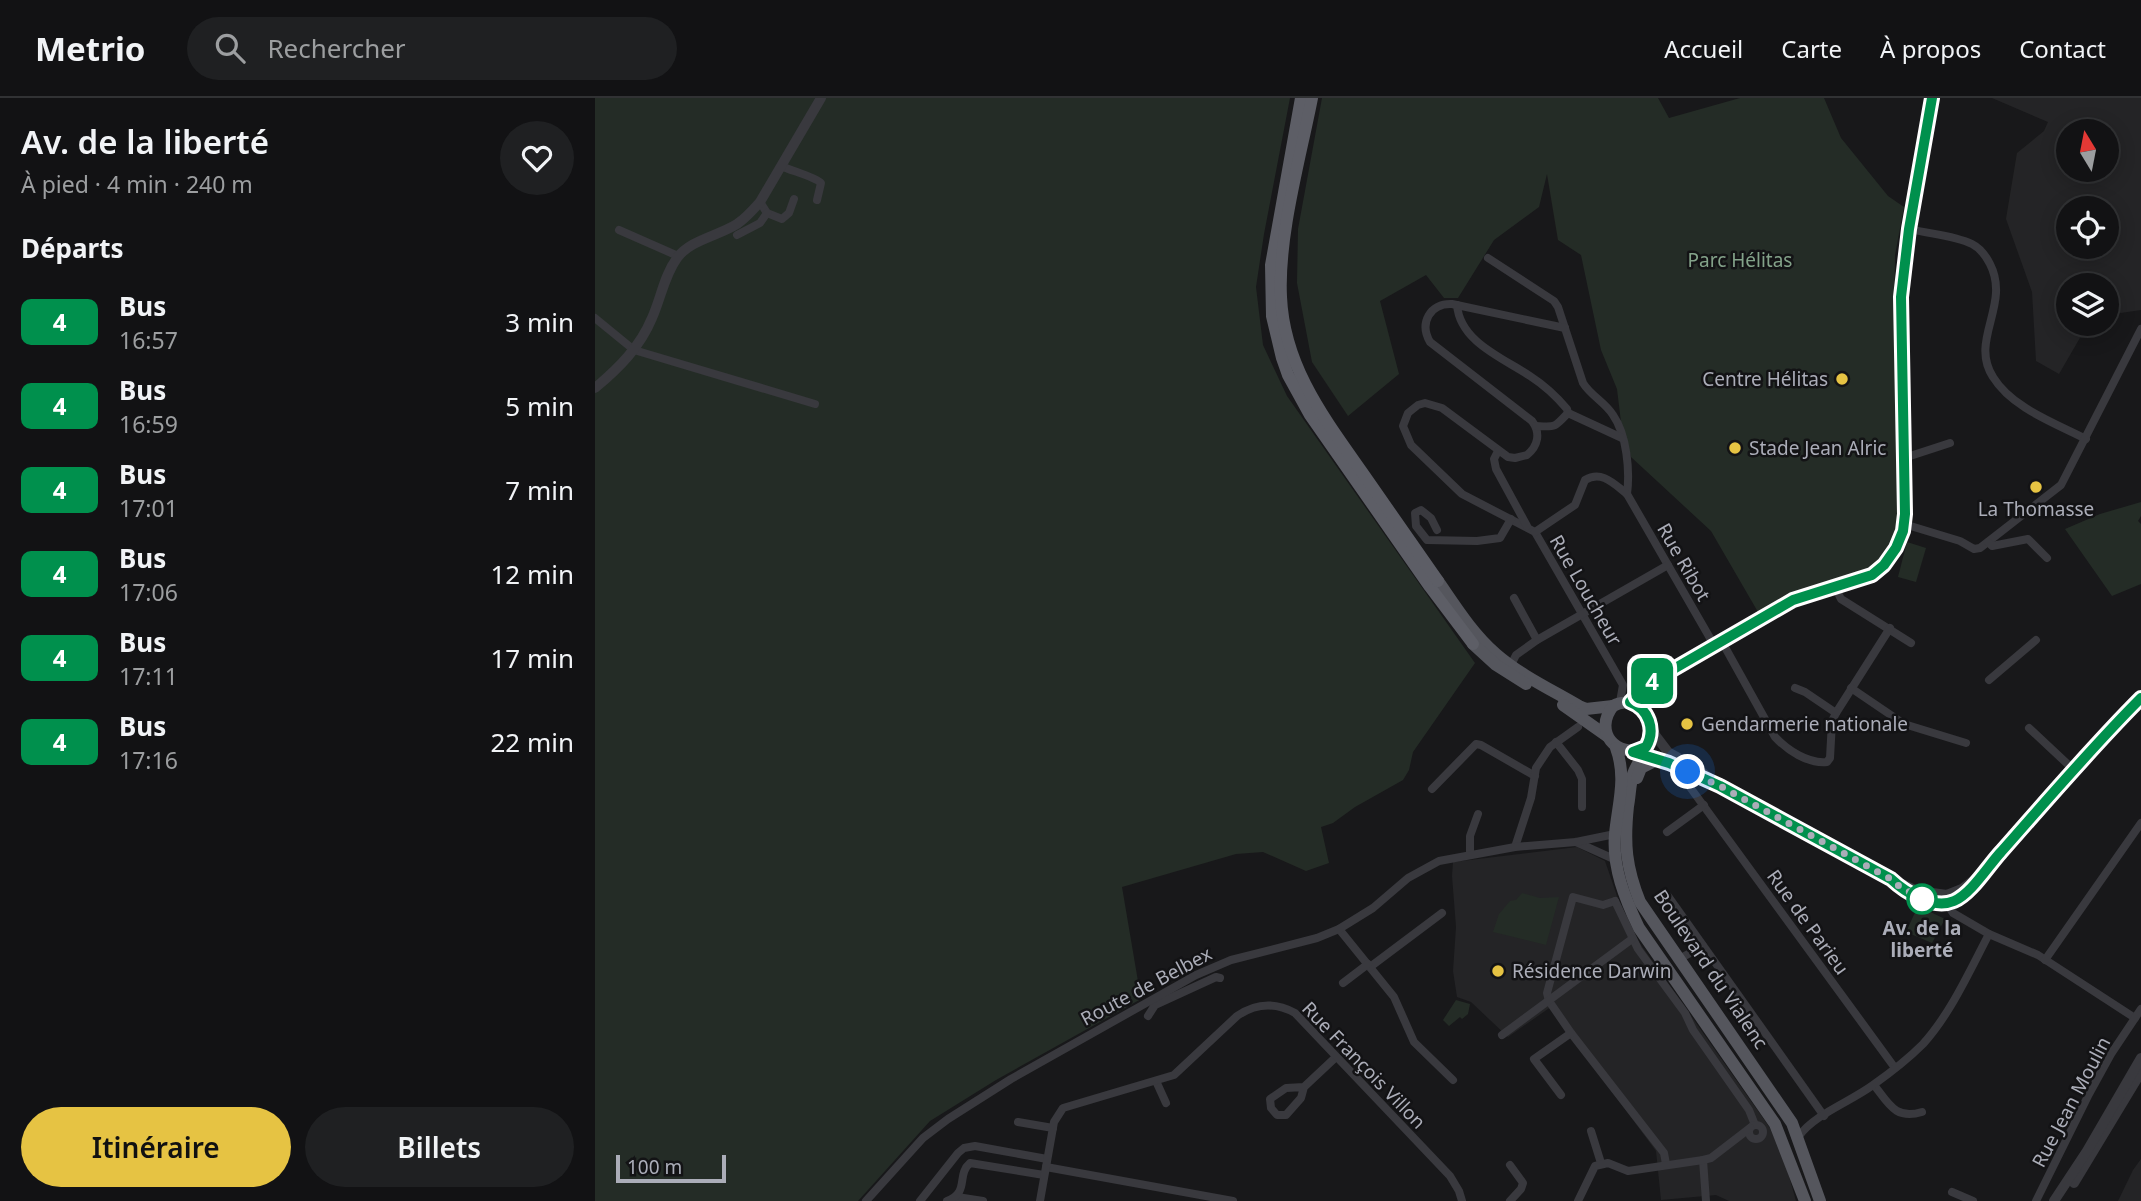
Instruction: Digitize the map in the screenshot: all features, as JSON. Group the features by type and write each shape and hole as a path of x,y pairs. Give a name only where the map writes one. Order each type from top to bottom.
{"highway":[{"path":"1301,98 1271,265 1272,316 1282,358 1288,375 1310,415 1473,645"},
{"path":"1312,98 1282,260 1282,314 1291,352 1318,409 1438,581"}],"main road":[{"path":"1607,736 1605,723 1621,703 1665,672 1793,600 1872,575 1884,565 1896,548 1904,524 1901,297 1909,229 1932,98"},
{"path":"1438,581 1474,632 1511,665 1586,709 1621,703 1639,707 1652,731 1640,751 1616,748 1607,736 1567,708 1508,674 1473,645"},
{"path":"1645,714 1652,689 1665,672"},
{"name":"Boulevard du Vialenc","path":"1616,748 1623,770 1615,834 1616,860 1628,906 1639,928 1692,1009 1775,1124 1805,1201"},
{"name":"Boulevard du Vialenc","path":"1640,751 1632,777 1625,847 1630,875 1640,902 1792,1123 1799,1136 1820,1201"},
{"path":"1630,794 1641,768 1659,759"}],"street":[{"path":"595,387 634,350 652,318 668,273 678,256 693,245 735,225 749,215 760,202 821,98"},
{"path":"782,166 801,176 817,178 821,183 817,200"},
{"path":"760,202 767,213 782,219 789,213 794,199"},
{"path":"737,234 760,223 767,213"},
{"path":"1909,229 1967,242 1984,253 1994,273 1997,287 1997,298 1985,344 1987,363 1993,378 2010,396 2027,408 2085,439"},
{"path":"619,230 678,256"},
{"path":"1488,258 1554,302 1561,312 1583,383 1589,392 1613,413 1622,438 1629,476 1627,494"},
{"path":"1565,328 1457,305 1440,305 1427,316 1425,332 1430,342 1536,426 1554,427 1568,413"},
{"path":"1457,305 1459,318 1474,338 1547,388 1568,413 1622,438"},
{"path":"595,318 634,350 815,404"},
{"path":"1904,524 1961,541 1974,549 1980,548 2061,485 2141,329"},
{"path":"1536,426 1537,440 1532,451 1515,458 1498,451 1437,405 1418,405 1412,408 1405,419 1404,433 1411,445 1455,488 1531,529 1575,505 1581,485 1588,477 1605,477 1627,494"},
{"path":"1904,458 1950,443"},
{"name":"Rue Loucheur","path":"1498,451 1494,459 1496,469 1623,685 1621,703"},
{"name":"Rue Ribot","path":"1627,494 1668,565 1782,745 1819,763 1827,762 1830,758 1832,722 1836,713"},
{"path":"1437,530 1431,518 1421,510 1415,513 1416,526 1427,540 1477,541 1500,538 1511,519"},
{"path":"1988,542 1992,546 2028,539 2047,558"},
{"path":"1511,665 1516,655 1537,640 1668,565"},
{"path":"1835,587 1841,599 1911,643"},
{"path":"1514,598 1537,640"},
{"path":"1795,688 1836,713 1890,628"},
{"path":"1989,680 2036,640"},
{"path":"1851,688 1904,724 1966,743"},
{"path":"1921,898 1931,902 1947,899 1978,877 2141,699"},
{"path":"1515,846 1543,756 1556,742 1577,727"},
{"path":"2029,728 2074,771"},
{"path":"1652,731 1668,751 1720,786 1891,879 1947,899"},
{"path":"1556,742 1582,779 1582,807"},
{"path":"1432,789 1476,744 1535,776"},
{"path":"1640,751 1696,772"},
{"name":"Rue de Parieu","path":"1674,765 1895,1068"},
{"path":"1696,772 1696,793"},
{"path":"1667,832 1704,804"},
{"path":"1470,854 1470,836 1478,814"},
{"path":"2045,960 2141,823"},
{"name":"Route de Belbex","path":"866,1201 923,1138 948,1119 1011,1079 1196,975 1231,960 1317,938 1339,929 1373,908 1423,869 1439,861 1515,846 1576,842 1615,834"},
{"name":"Route de Belbex","path":"1576,842 1616,860"},
{"path":"1619,876 1615,901 1632,939 1749,1110 1752,1127"},
{"path":"1891,879 1921,898 2045,960 2135,1018"},
{"path":"1668,896 1824,1116"},
{"path":"1615,901 1603,905 1573,897 1547,993 1549,1001 1571,1033 1664,1153 1666,1164"},
{"path":"1947,899 1953,913"},
{"path":"1343,983 1442,913"},
{"path":"1339,929 1394,997 1414,1042 1453,1080"},
{"path":"1799,1136 1808,1124 1874,1085 1931,1034 1963,984 1990,933"},
{"path":"1502,1035 1632,939"},
{"path":"1679,959 1703,946"},
{"path":"1196,975 1201,984"},
{"path":"1148,1016 1155,1005 1216,977 1220,978"},
{"path":"1667,989 1685,1009 1692,1009"},
{"name":"Rue François Villon","path":"1040,1201 1057,1115 1071,1104 1174,1075 1237,1016 1263,1005 1295,1013 1450,1176 1462,1201"},
{"name":"Rue Jean Moulin","path":"2036,1201 2089,1094 2111,1054 2141,1009"},
{"path":"1562,1095 1534,1059 1571,1033"},
{"path":"1304,1087 1280,1090 1270,1099 1271,1108 1277,1115 1286,1115 1301,1098 1304,1087 1336,1057"},
{"path":"2054,1201 2087,1151 2141,1058"},
{"path":"2062,1201 2141,1072"},
{"path":"1156,1081 1166,1103"},
{"path":"1874,1085 1894,1110 1908,1116 1921,1112"},
{"path":"1018,1122 1053,1128"},
{"path":"1792,1123 1808,1124"},
{"path":"1578,1201 1595,1166 1601,1163 1628,1171 1703,1160 1738,1141 1761,1136 1759,1126 1752,1127 1719,1151"},
{"path":"1591,1131 1601,1163"},
{"path":"920,1201 958,1153 964,1148 975,1146 1046,1167 1233,1201"},
{"path":"1703,1160 1706,1201"},
{"path":"947,1201 961,1192 966,1166 970,1163 1046,1167"},
{"path":"1510,1165 1522,1180 1523,1186 1510,1201"},
{"path":"1952,1192 1973,1201"},
{"path":"957,1197 983,1201"}],"shaded area":[{"path":"1992,98 2141,98 2141,310 2119,313 2119,273 2056,273 2056,336 2081,336 2059,374 2036,361 2032,292 2006,219 2017,153 2044,131 2048,122"},
{"path":"1577,847 1605,861 1627,925 1770,1128 1785,1162 1796,1201 1729,1201 1716,1195 1661,1200 1656,1151 1601,1077 1555,1004 1508,1037 1471,1002 1457,997 1453,971 1456,927 1453,862"},
{"path":"2141,1159 2141,1201 2118,1201 2133,1170"}],"green space":[{"path":"595,98 1290,98 1256,287 1263,345 1287,396 1475,663 1413,752 1409,770 1403,780 1355,807 1333,823 1321,827 1329,863 1306,871 1263,852 1236,854 1122,887 1141,999 996,1080 930,1121 858,1201 595,1201"},
{"name":"Parc Hélitas","path":"1322,98 1658,98 1669,118 1740,98 1824,98 1841,138 1888,196 1904,207 1895,255 1894,352 1901,506 1897,533 1887,553 1867,571 1778,600 1758,612 1711,531 1631,457 1621,422 1617,389 1601,350 1581,255 1558,240 1547,174 1539,207 1494,240 1458,298 1444,298 1426,275 1380,301 1399,374 1348,416 1312,362 1297,283 1298,229"},
{"path":"2141,502 2141,516 2138,521 2141,524 2141,584 2112,596 2065,529 2100,514"},
{"path":"1907,542 1926,548 1916,582 1898,577"},
{"path":"1522,893 1540,898 1559,897 1546,945 1493,932 1499,914 1510,901 1516,900"},
{"path":"1918,906 1945,919 1932,943 1906,932"},
{"path":"1456,1000 1470,1004 1468,1014 1449,1026 1443,1020"}],"bus line":[{"name":"4","path":"1932,98 1902,279 1905,514 1903,531 1896,548 1884,565 1872,575 1793,600 1646,685 1630,702 1645,714 1651,724 1651,737 1646,747 1633,752 1659,759 1720,786 1891,879 1908,892 1931,902 1947,903 1953,902 1976,883 1978,877 2141,698"}],"place":[{"name":"Centre Hélitas","path":"1842,379"},
{"name":"Stade Jean Alric","path":"1735,448"},
{"name":"La Thomasse","path":"2036,487"},
{"name":"Gendarmerie nationale","path":"1687,724"},
{"name":"Av. de la liberté","path":"1922,899"},
{"name":"Résidence Darwin","path":"1498,971"}],"route":[{"path":"1688,772 1720,786 1891,879 1922,899"}]}
